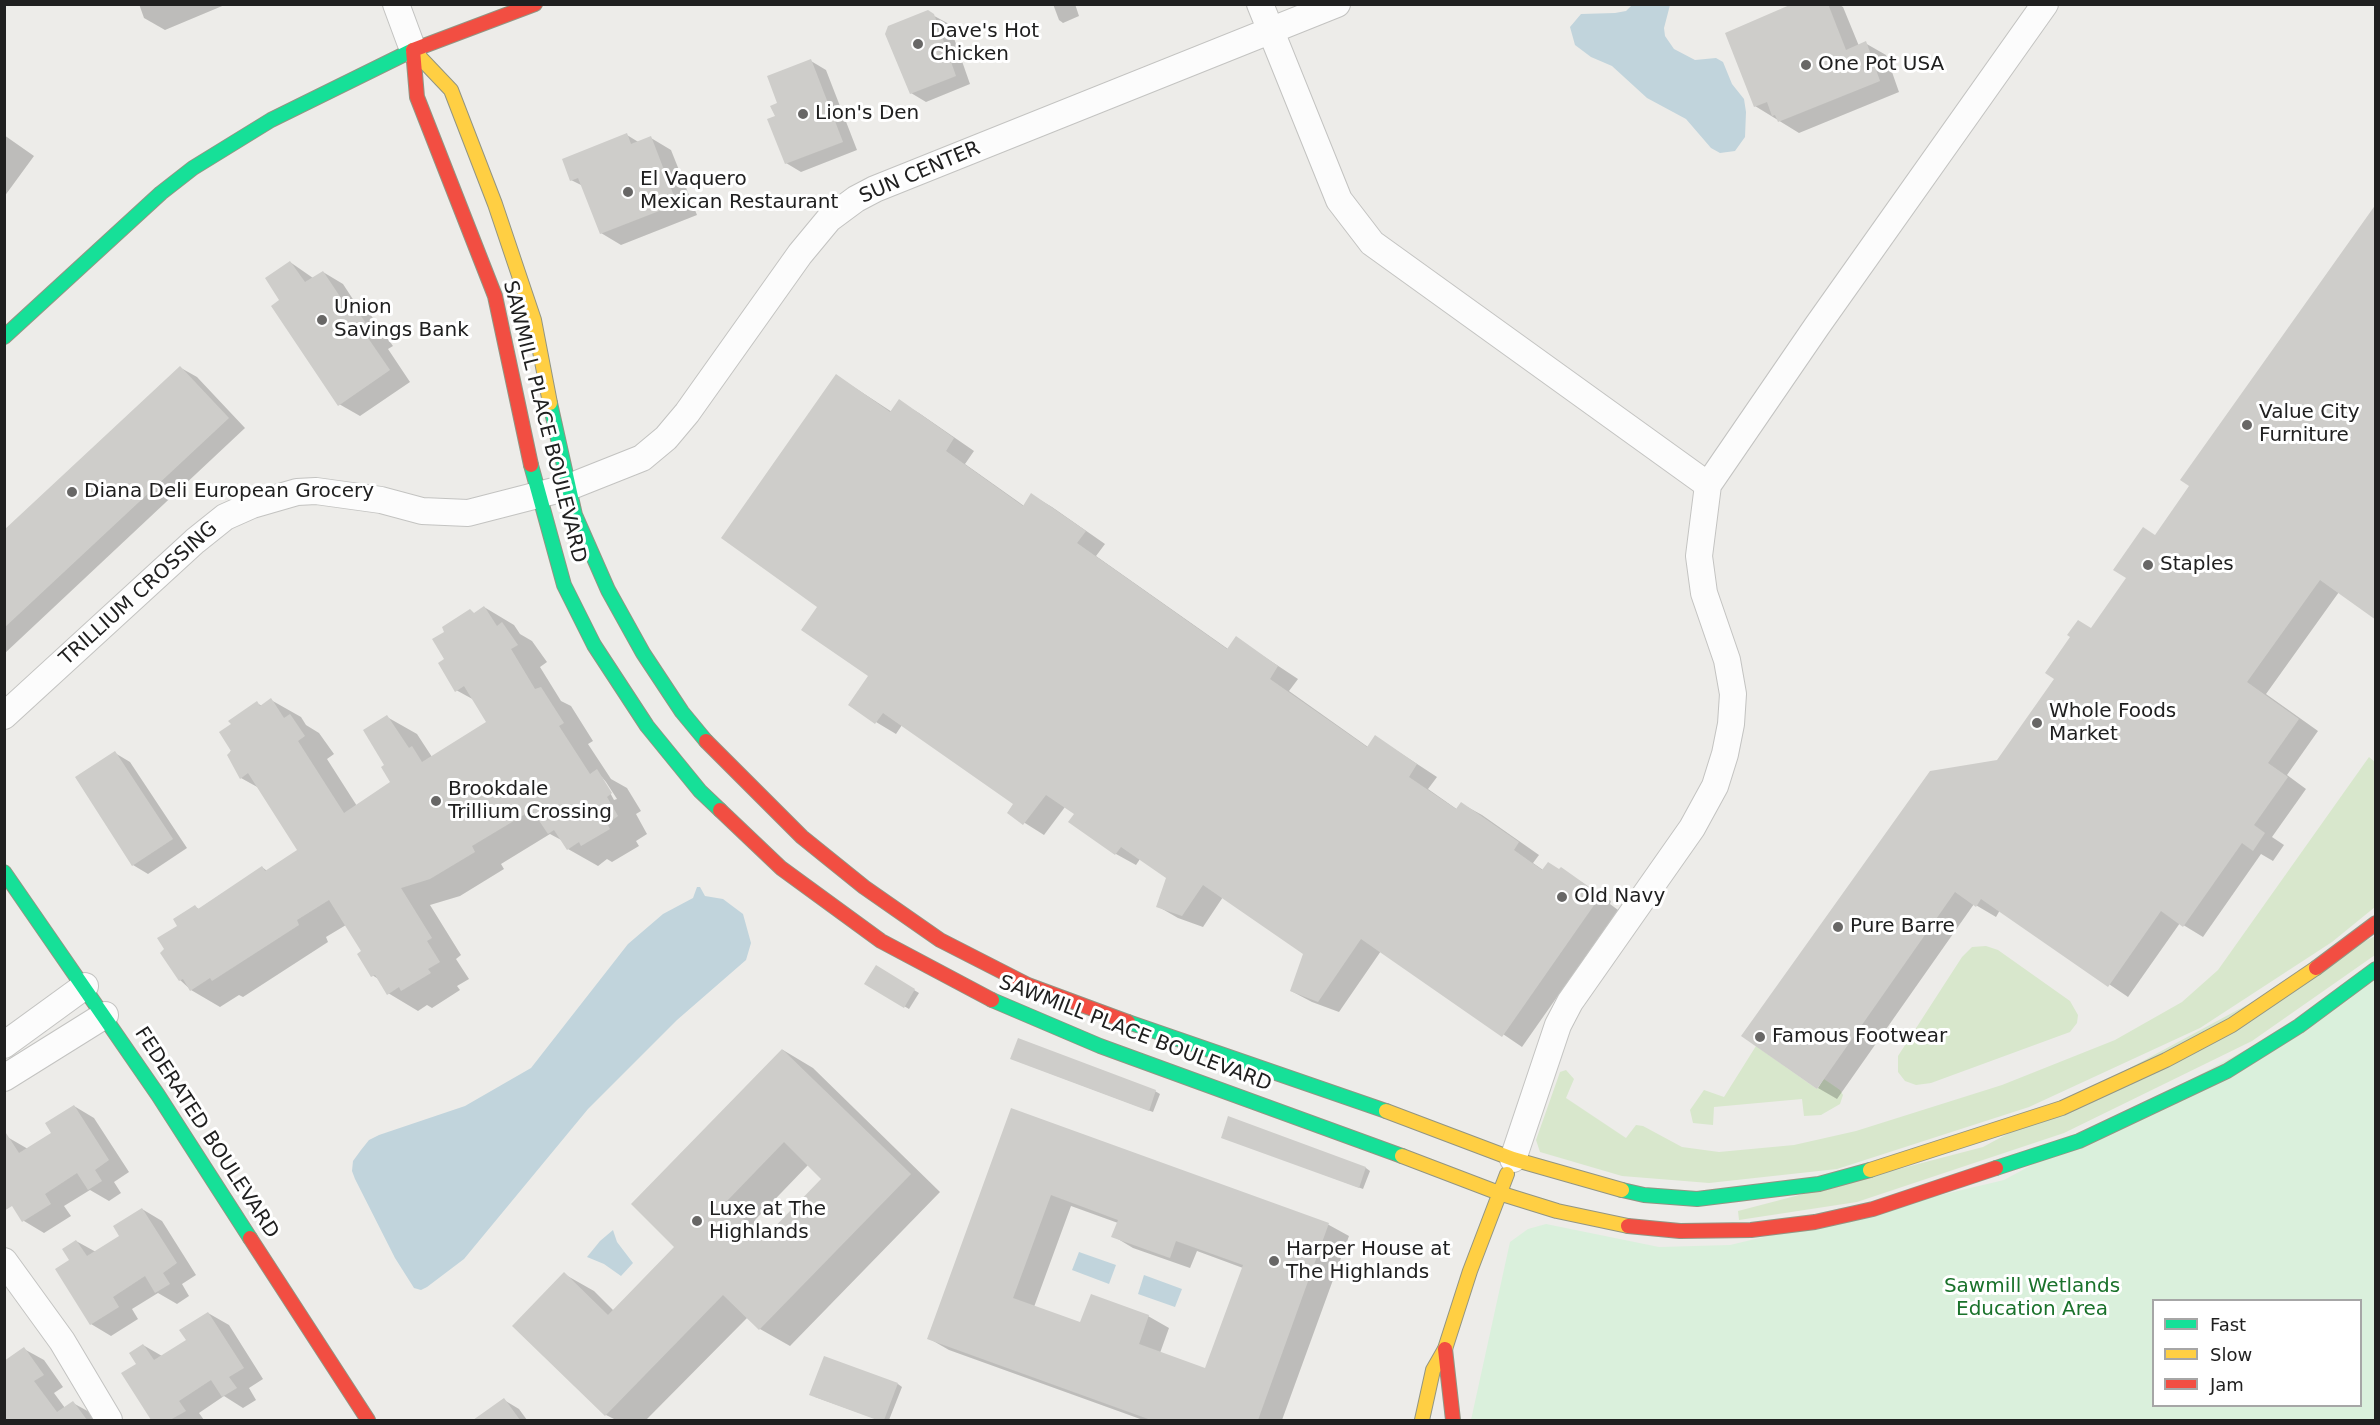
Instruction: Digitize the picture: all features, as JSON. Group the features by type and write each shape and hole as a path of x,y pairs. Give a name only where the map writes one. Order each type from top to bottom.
{"street":[{"path":"396,4 413,50"},
{"path":"4,337 161,193 194,168 271,120 413,50 535,4"},
{"path":"1260,4 1339,200 1372,243 1708,485"},
{"name":"SUN CENTER","path":"569,487 642,458 666,438 687,413 800,254 829,219 856,199 875,189 1337,4"},
{"path":"1422,1420 1430,1380 1445,1349 1558,1025 1570,1002 1692,828 1715,786 1731,724 1733,694 1726,660 1704,593 1699,556 1708,485 1817,326 2045,4"},
{"name":"SAWMILL PLACE BOULEVARD","path":"413,50 451,90 499,215 534,321 554,426 575,515 608,590 642,653 682,712 720,758 762,801 864,887 940,940 1028,985 1098,1012 1327,1089 1513,1159 1578,1179 1644,1195 1697,1199 1819,1184 1900,1162 2062,1108 2166,1060 2232,1024 2308,974 2376,923"},
{"name":"SAWMILL PLACE BOULEVARD","path":"413,50 417,98 495,296 538,496 564,585 594,645 647,726 700,790 781,868 881,941 1005,1007 1101,1046 1499,1193 1557,1211 1627,1226 1680,1231 1750,1230 1815,1222 1874,1209 2079,1141 2227,1071 2299,1026 2376,969"},
{"name":"TRILLIUM CROSSING","path":"4,716 195,541 225,517 252,505 297,492 324,492 381,500 422,511 468,513 569,487"},
{"name":"FEDERATED BOULEVARD","path":"4,872 105,1015 368,1420"},
{"path":"4,1045 85,986"},
{"path":"4,1078 105,1015"},
{"path":"4,1261 62,1341 109,1420"},
{"path":"1445,1349 1452,1420"}],"green space":[{"path":"2369,757 2375,762 2375,907 2332,942 2200,1028 2029,1107 1837,1169 1709,1183 1622,1176 1540,1152 1536,1140 1560,1072 1566,1070 1574,1079 1566,1098 1626,1138 1636,1125 1643,1126 1682,1147 1719,1152 1794,1145 1856,1131 2002,1085 2115,1040 2182,1002 2218,970"},
{"path":"2375,936 2375,955 2252,1041 2064,1133 1857,1202 1739,1220 1738,1211 1983,1147"},
{"path":"1986,946 1998,950 2070,1001 2078,1015 2077,1023 2070,1032 1931,1083 1916,1085 1905,1081 1898,1072 1898,1056 1962,957 1972,947"},
{"name":"Sawmill Wetlands Education Area","path":"2375,980 2375,1420 1471,1420 1510,1242 1528,1229 1546,1224 1659,1247 1730,1245 2004,1180"},
{"path":"1756,1046 1817,1089 1824,1079 1840,1090 1843,1095 1840,1104 1821,1115 1804,1116 1802,1099 1714,1107 1713,1125 1693,1123 1690,1110 1704,1090 1724,1097"}],"shaded area":[{"path":"1632,5 1670,5 1664,28 1665,36 1674,49 1695,60 1716,58 1723,62 1732,84 1744,99 1746,112 1745,137 1735,151 1720,153 1711,148 1686,119 1647,98 1612,66 1591,57 1575,45 1570,27 1581,14 1615,13 1626,11"},
{"path":"697,887 700,887 705,896 723,899 743,914 751,943 746,960 677,1020 588,1109 464,1259 427,1287 421,1290 414,1288 395,1258 355,1179 352,1171 353,1161 369,1140 465,1106 531,1068 628,944 663,914 693,898"},
{"path":"613,1230 617,1242 633,1263 621,1276 604,1264 587,1257"},
{"path":"1079,1252 1116,1265 1109,1284 1072,1270"},
{"path":"1144,1275 1182,1289 1175,1307 1138,1294"}],"building":[{"name":"One Pot USA","path":"1792,4 1828,4 1846,50 1866,41 1880,81 1778,122 1775,115 1772,116 1767,102 1754,107 1725,33"},
{"name":"Dave's Hot Chicken","path":"928,10 934,14 956,76 910,94 885,34 888,26"},
{"name":"Lion's Den","path":"811,59 843,142 785,164 767,119 775,116 770,106 777,103 767,76"},
{"name":"El Vaquero Mexican Restaurant","path":"627,133 631,144 651,136 677,204 600,234 578,178 570,181 562,159"},
{"path":"2376,204 2376,620 2320,580 2247,682 2299,719 2268,763 2288,777 2254,825 2265,833 2253,851 2242,843 2183,927 2161,911 2108,987 1981,899 1976,907 1955,892 1817,1089 1741,1036 1930,771 1997,760 2054,679 2045,673 2070,637 2067,635 2078,620 2091,628 2126,578 2113,570 2143,527 2155,535 2189,486 2180,480"},
{"name":"Union Savings Bank","path":"290,261 305,282 323,271 345,304 350,300 374,335 368,338 390,370 338,406 271,306 279,300 265,278"},
{"path":"180,366 229,418 4,628 4,530"},
{"path":"836,374 890,412 899,399 954,438 946,451 1023,506 1031,493 1086,531 1077,543 1227,649 1236,636 1278,666 1270,679 1367,747 1375,735 1417,764 1409,777 1456,809 1461,802 1519,842 1514,850 1542,870 1548,862 1559,869 1561,867 1592,889 1590,892 1599,898 1502,1037 1361,939 1318,1002 1290,991 1303,954 1203,885 1182,916 1156,907 1166,878 1121,847 1115,855 1068,822 1074,814 1046,795 1023,825 1007,813 1013,804 883,713 875,724 848,705 868,676 801,630 817,607 721,538"},
{"name":"Brookdale Trillium Crossing","path":"484,606 497,626 502,622 518,645 511,649 535,689 541,687 564,723 559,726 590,774 597,769 612,793 607,797 618,816 607,824 610,829 581,846 579,842 567,850 554,830 548,834 532,810 472,846 475,852 430,879 401,888 432,938 427,941 440,962 428,969 431,973 401,991 399,987 387,995 375,975 371,977 357,954 361,951 329,900 297,920 299,925 212,981 210,978 190,991 183,979 179,981 160,953 164,949 157,938 177,926 173,919 195,905 198,909 262,866 265,871 297,850 248,773 240,779 227,755 231,751 219,732 231,724 228,721 257,701 260,706 271,698 284,718 290,714 305,736 298,741 344,813 390,782 381,767 384,765 363,730 387,715 409,748 412,746 422,762 486,722 464,686 455,692 438,663 444,659 432,639 444,632 442,627 470,609 474,613"},
{"path":"115,751 173,839 132,866 75,777"},
{"path":"876,965 915,989 904,1008 864,984"},
{"path":"1018,1038 1156,1090 1149,1111 1010,1059"},
{"name":"Luxe at The Highlands","path":"782,1049 911,1174 759,1330 723,1295 605,1416 512,1326 564,1272 608,1315 674,1247 631,1204","holes":["784,1142 821,1179 764,1238 726,1202"]},
{"path":"74,1105 109,1160 95,1170 102,1181 88,1190 77,1173 45,1194 51,1204 22,1222 12,1206 4,1211 4,1130 19,1153 51,1133 45,1123"},
{"name":"Harper House at The Highlands","path":"1011,1108 1329,1223 1258,1420 1151,1420 927,1339","holes":["1051,1195 1118,1220 1111,1237 1170,1258 1176,1241 1243,1265 1205,1368 1139,1344 1149,1315 1091,1294 1080,1322 1013,1298"]},
{"path":"1228,1116 1366,1167 1359,1188 1221,1138"},
{"path":"142,1208 177,1263 163,1273 170,1284 155,1293 145,1276 113,1297 119,1307 90,1325 55,1269 69,1260 62,1249 76,1240 87,1256 119,1236 113,1226"},
{"path":"208,1312 244,1368 229,1377 237,1388 222,1397 211,1380 179,1401 186,1411 170,1420 151,1420 121,1373 136,1364 129,1353 143,1344 154,1360 186,1340 179,1330"},
{"path":"24,1347 44,1375 34,1381 57,1412 73,1401 87,1420 4,1420 4,1361"},
{"path":"824,1356 898,1383 884,1420 877,1420 809,1395"},
{"path":"504,1398 520,1420 473,1420"}],"traffic: fast":[{"path":"4,337 161,193 193,168 271,120 413,50"},
{"path":"550,403 575,515 608,590 643,653 682,712 706,741"},
{"path":"531,465 564,585 594,645 647,726 700,791 720,810"},
{"path":"4,872 158,1095 250,1238"},
{"path":"1996,1168 2079,1141 2227,1071 2299,1026 2376,969"},
{"path":"992,1000 1100,1046 1402,1156"},
{"path":"1128,1022 1386,1111"},
{"path":"1622,1190 1644,1195 1697,1199 1819,1184 1870,1170"}],"traffic: slow":[{"path":"413,50 451,90 495,204 534,320 550,403"},
{"path":"1870,1170 2062,1108 2166,1060 2232,1025 2316,968"},
{"path":"1386,1111 1513,1159 1622,1190"},
{"path":"1402,1156 1499,1193 1557,1211 1628,1226"},
{"path":"1422,1420 1433,1370 1445,1349 1470,1271 1507,1174"}],"traffic: jam":[{"path":"413,50 535,4"},
{"path":"413,50 417,97 495,296 531,465"},
{"path":"706,741 802,837 864,887 940,940 1028,985 1128,1022"},
{"path":"720,810 781,868 881,941 992,1000"},
{"path":"2316,968 2376,923"},
{"path":"1628,1226 1680,1231 1751,1230 1815,1222 1873,1209 1996,1168"},
{"path":"250,1238 368,1420"},
{"path":"1445,1349 1453,1420"}],"place":[{"name":"Dave's Hot Chicken","path":"918,44"},
{"name":"One Pot USA","path":"1806,65"},
{"name":"Lion's Den","path":"803,114"},
{"name":"El Vaquero Mexican Restaurant","path":"628,192"},
{"name":"Union Savings Bank","path":"322,320"},
{"name":"Value City Furniture","path":"2247,425"},
{"name":"Diana Deli European Grocery","path":"72,492"},
{"name":"Staples","path":"2148,565"},
{"name":"Whole Foods Market","path":"2037,723"},
{"name":"Brookdale Trillium Crossing","path":"436,801"},
{"name":"Old Navy","path":"1562,897"},
{"name":"Pure Barre","path":"1838,927"},
{"name":"Famous Footwear","path":"1760,1037"},
{"name":"Luxe at The Highlands","path":"697,1221"},
{"name":"Harper House at The Highlands","path":"1274,1261"}]}
